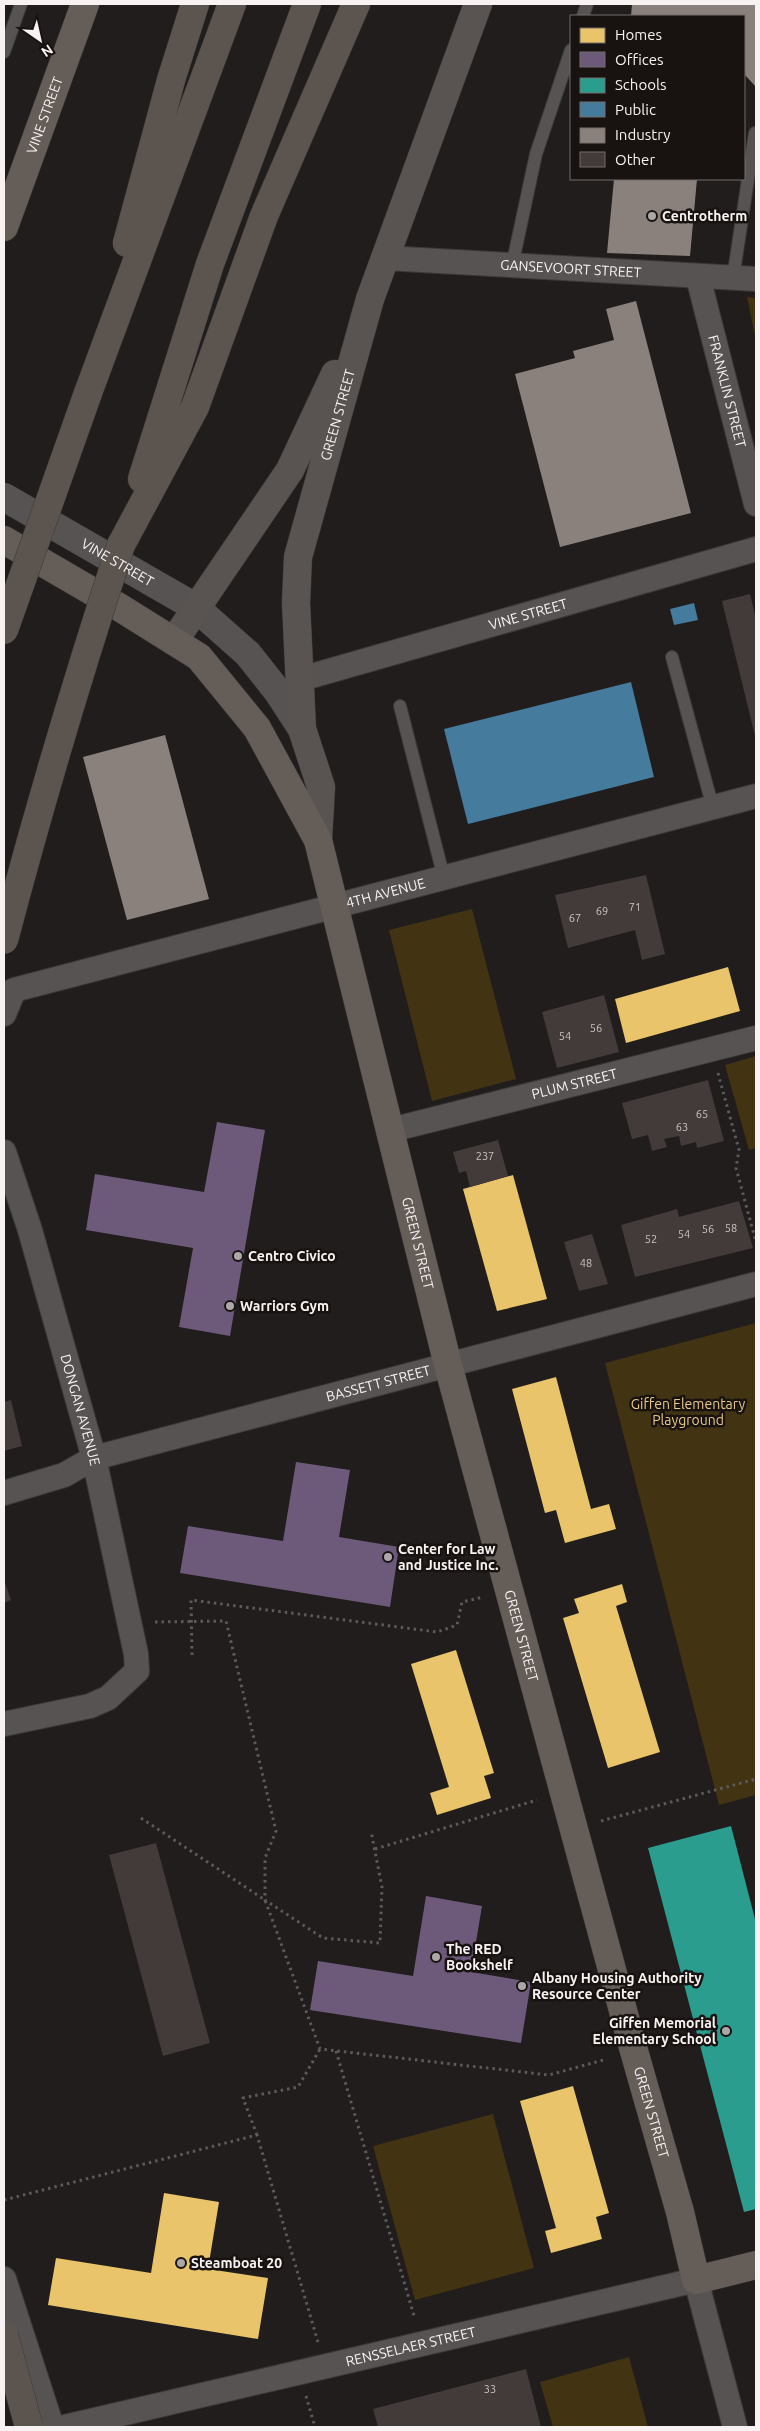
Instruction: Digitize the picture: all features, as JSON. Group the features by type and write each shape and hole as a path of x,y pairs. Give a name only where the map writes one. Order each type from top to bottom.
{"highway":[{"path":"88,393 149,159 195,4"},
{"path":"4,630 88,393 232,4"},
{"path":"4,940 82,664 210,264 307,4"},
{"path":"121,545 195,407 264,216 356,4"},
{"path":"4,2335 29,2427"}],"main road":[{"name":"VINE STREET","path":"4,227 85,4"},
{"name":"GREEN STREET","path":"318,840 321,787 302,729 296,603 298,556 370,299 478,4"},
{"path":"4,540 174,641 195,607 290,470 370,299"},
{"name":"GREEN STREET","path":"174,641 199,657 257,728 318,840 448,1365 634,2051 680,2212 696,2280"},
{"name":"RENSSELAER STREET","path":"696,2280 756,2265"}],"street":[{"name":"GANSEVOORT STREET","path":"385,258 745,279"},
{"name":"FRANKLIN STREET","path":"698,277 756,504"},
{"name":"VINE STREET","path":"4,497 195,607 248,654 278,692 302,729"},
{"name":"VINE STREET","path":"301,679 756,549"},
{"name":"4TH AVENUE","path":"4,1014 14,990 756,796"},
{"name":"PLUM STREET","path":"391,1130 756,1038"},
{"name":"DONGAN AVENUE","path":"4,1152 30,1230 94,1458 137,1671 108,1698 96,1703 4,1724"},
{"name":"BASSETT STREET","path":"4,1493 64,1475 94,1458 756,1284"},
{"path":"4,2279 52,2427"},
{"name":"RENSSELAER STREET","path":"65,2427 696,2280"},
{"name":"GREEN STREET","path":"696,2280 734,2427"}],"lane":[{"path":"4,52 21,4"},
{"path":"512,266 536,154 570,53"},
{"path":"745,279 755,133"},
{"path":"672,657 713,808"},
{"path":"400,706 444,878"}],"path":[{"path":"711,1050 739,1150 736,1168 756,1242"},
{"path":"192,1655 191,1600 437,1632 457,1625 462,1602 509,1590"},
{"path":"128,1622 226,1621 276,1831 265,1858 266,1900 320,2049 298,2088 243,2098 257,2135 326,2367"},
{"path":"574,1829 756,1779"},
{"path":"375,1849 564,1792"},
{"path":"141,1818 322,1938 380,1943 382,1887 371,1831"},
{"path":"320,2049 549,2075 634,2051"},
{"path":"336,2051 423,2344"},
{"path":"4,2200 257,2135"}],"green space":[{"path":"747,297 756,298 756,341"},
{"path":"472,909 516,1079 432,1101 389,930"},
{"path":"756,1056 756,1148 749,1150 725,1065"},
{"name":"Giffen Elementary Playground","path":"756,1323 756,1795 719,1805 605,1363"},
{"path":"493,2114 534,2268 415,2300 373,2146"},
{"path":"629,2357 648,2427 553,2427 540,2382"}],"building: Homes":[{"path":"728,967 740,1011 626,1043 615,999"},
{"path":"513,1175 547,1299 497,1311 463,1189"},
{"path":"556,1377 591,1509 609,1504 616,1529 565,1543 556,1510 545,1513 512,1389"},
{"path":"622,1584 627,1602 616,1606 660,1752 608,1768 563,1618 579,1613 574,1599"},
{"path":"456,1650 494,1773 484,1776 491,1798 437,1815 430,1793 449,1787 411,1664"},
{"path":"573,2086 609,2213 596,2217 602,2239 551,2253 545,2231 556,2228 520,2101"},
{"name":"Steamboat 20","path":"164,2193 219,2202 208,2269 268,2278 258,2339 48,2305 56,2258 151,2273"}],"building: Offices":[{"path":"217,1122 265,1130 230,1336 179,1327 193,1248 86,1230 95,1174 204,1192"},
{"path":"296,1462 350,1470 339,1537 399,1547 390,1607 180,1573 188,1526 283,1541"},
{"path":"426,1896 482,1906 471,1972 531,1982 521,2043 310,2010 318,1961 413,1976"}],"building: Schools":[{"name":"Giffen Memorial Elementary School","path":"731,1826 756,1923 756,2209 744,2212 648,1848"}],"building: Public":[{"path":"694,603 698,620 674,625 670,609"},
{"path":"631,682 654,777 468,824 444,729"}],"building: Industry":[{"path":"632,4 756,4 756,87 745,75 745,15 631,15"},
{"name":"Centrotherm","path":"614,180 697,180 690,256 607,253"},
{"path":"636,301 691,513 560,547 515,374 575,358 573,351 614,340 606,309"},
{"path":"165,735 209,899 127,920 83,757"}],"building: Other":[{"path":"750,594 756,619 756,740 722,601"},
{"path":"646,875 665,954 642,960 635,930 568,948 555,895"},
{"path":"604,995 619,1052 557,1068 542,1012"},
{"path":"708,1080 724,1141 697,1148 696,1142 681,1146 679,1136 664,1139 667,1147 652,1151 648,1135 632,1139 622,1103"},
{"path":"498,1140 508,1176 470,1187 466,1171 459,1173 453,1152"},
{"path":"739,1201 753,1248 635,1277 621,1225 677,1209 679,1217"},
{"path":"592,1234 608,1284 579,1291 564,1242"},
{"path":"11,1400 22,1446 4,1451 4,1402"},
{"path":"4,1580 11,1600 4,1603"},
{"path":"156,1843 210,2043 163,2056 109,1855"},
{"path":"526,2369 541,2427 378,2427 373,2409"}],"place":[{"name":"Centrotherm","path":"652,216"},
{"name":"Centro Civico","path":"238,1256"},
{"name":"Warriors Gym","path":"230,1306"},
{"name":"Center for Law and Justice Inc.","path":"388,1557"},
{"name":"The RED Bookshelf","path":"436,1957"},
{"name":"Albany Housing Authority Resource Center","path":"522,1986"},
{"name":"Giffen Memorial Elementary School","path":"726,2031"},
{"name":"Steamboat 20","path":"181,2263"}]}
